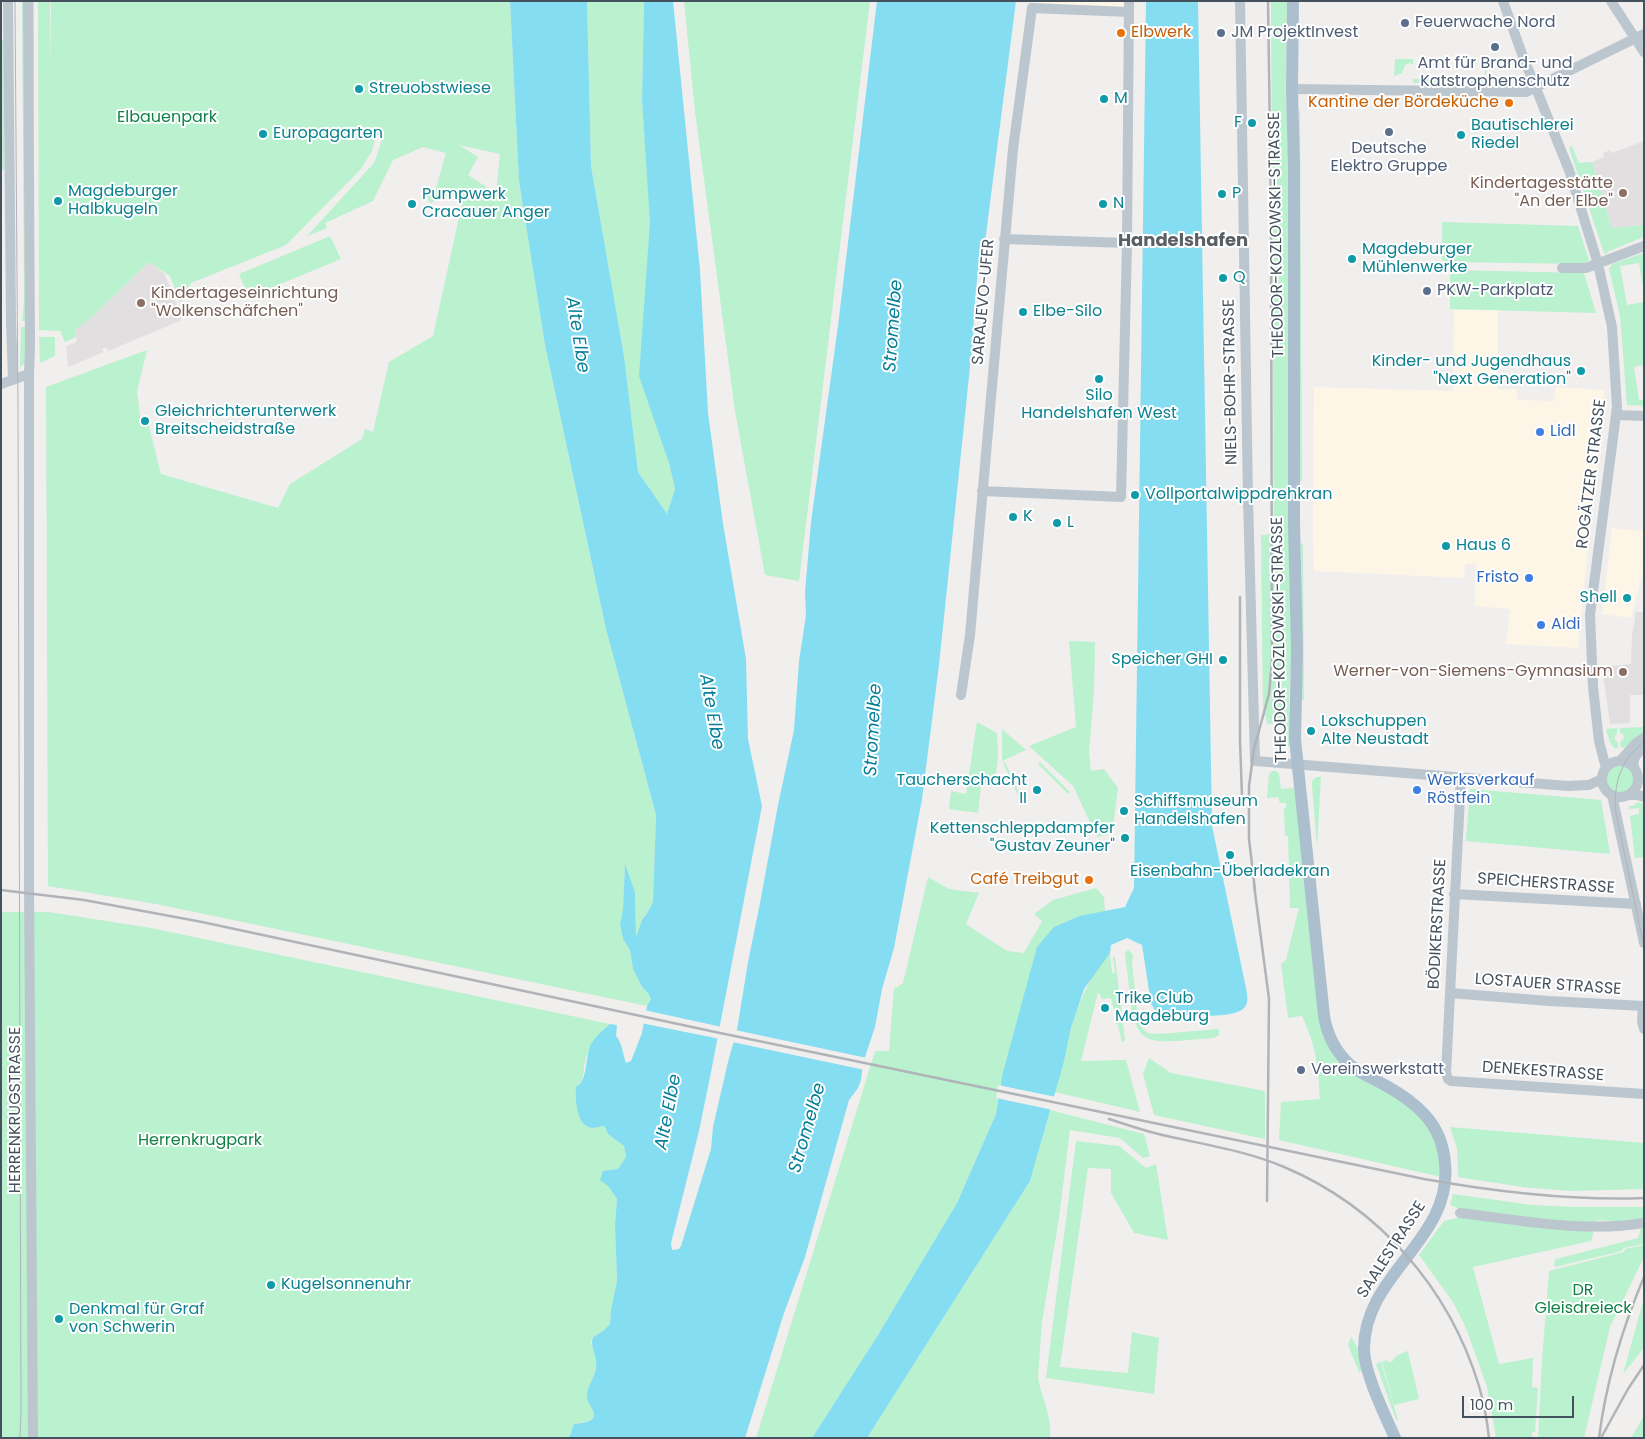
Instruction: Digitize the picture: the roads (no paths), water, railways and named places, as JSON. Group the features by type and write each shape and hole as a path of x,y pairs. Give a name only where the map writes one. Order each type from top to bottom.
{"main road":[{"name":"THEODOR-KOZLOWSKI-STRASSE","path":"1293,1 1294,523 1297,640 1295,731 1325,1021 1329,1035 1338,1051 1350,1065 1408,1099 1429,1120 1438,1134 1445,1156 1446,1180 1444,1194"},
{"name":"SAALESTRASSE","path":"1395,1438 1368,1372 1364,1350 1365,1333 1373,1307 1384,1286 1422,1238 1433,1221 1444,1194"}],"street":[{"path":"8,1 13,379"},
{"name":"HERRENKRUGSTRASSE","path":"28,1 30,346 29,886 33,1438"},
{"name":"NIELS-BOHR-STRASSE","path":"1240,1 1248,499 1255,761 1298,764"},
{"name":"ROGÄTZER STRASSE","path":"1503,1 1569,170 1598,264 1612,327 1616,415 1590,615 1593,687 1599,741 1606,768"},
{"path":"1611,1 1639,36 1644,52"},
{"path":"982,491 1121,497 1127,243 1129,6"},
{"name":"SARAJEVO-UFER","path":"960,696 970,635 1013,149 1032,8 1129,6"},
{"path":"1292,89 1523,93 1639,36"},
{"path":"1004,239 1127,243"},
{"path":"1562,268 1586,268 1644,246"},
{"path":"1,384 29,374"},
{"path":"1616,415 1644,416"},
{"name":"ROGÄTZER STRASSE","path":"1598,728 1611,755 1619,761"},
{"path":"1619,761 1635,744 1644,738"},
{"path":"1625,851 1622,803 1627,796 1641,785 1633,762 1635,756 1644,748"},
{"path":"1298,764 1568,786 1589,785 1602,779 1606,768 1610,764 1619,761 1626,762 1634,767"},
{"name":"BÖDIKERSTRASSE","path":"1446,1073 1461,777"},
{"path":"1602,779 1609,793 1625,851 1644,944"},
{"path":"1568,786 1581,791 1609,793 1618,797 1638,795 1644,797"},
{"name":"SPEICHERSTRASSE","path":"1454,894 1636,904"},
{"name":"LOSTAUER STRASSE","path":"1450,993 1643,1006"},
{"path":"1643,1006 1642,1021 1644,1029"},
{"name":"DENEKESTRASSE","path":"1446,1073 1451,1081 1644,1094"},
{"path":"1460,1213 1581,1226 1618,1226 1644,1223"}],"water":[{"path":"510,1 587,1 591,166 624,356 638,472 667,514 675,489 669,463 639,376 650,222 642,100 644,1 673,1 700,270 708,413 723,524 746,659 748,739 762,806 711,1072 699,1131 671,1243 672,1250 679,1249 681,1246 711,1149 713,1127 737,1030 748,962 794,730 799,661 806,615 805,592 811,522 838,326 877,1 1016,1 985,242 977,278 973,338 939,665 922,799 894,948 882,989 875,1027 863,1063 861,1080 858,1088 849,1100 805,1257 784,1313 745,1438 569,1438 574,1424 589,1421 594,1416 587,1397 596,1367 592,1341 593,1337 610,1324 617,1280 615,1225 617,1199 608,1186 600,1180 603,1171 618,1169 626,1157 624,1146 608,1134 605,1127 594,1128 587,1126 583,1122 577,1109 576,1087 583,1080 591,1044 610,1024 617,1025 616,1036 621,1045 626,1063 631,1061 642,1033 647,1006 651,999 642,987 633,969 630,950 623,939 620,925 623,909 625,864 635,892 636,937 642,920 653,902 656,815 606,629 545,345 519,181"},
{"path":"1146,1 1198,1 1212,826 1246,988 1247,1003 1239,1011 1230,1014 1193,1015 1161,1014 1156,1012 1151,1003 1142,945 1127,938 1111,945 1110,953 1084,989 1071,1028 1063,1065 1030,1181 867,1438 812,1438 878,1335 957,1203 996,1114 1002,1076 1037,947 1054,927 1080,916 1125,907 1134,888"}],"tram line":[{"path":"15,1 18,411 20,1438"},
{"path":"1644,742 1624,765 1617,783 1615,803 1644,947"}],"railway":[{"path":"1255,890 1249,839 1249,786 1254,749 1269,694 1272,661 1271,207 1268,1"},
{"path":"1240,597 1242,796"},
{"path":"1254,885 1269,999 1267,1201"},
{"path":"1,890 84,900 202,922 720,1033 1424,1179 1479,1188 1561,1197 1644,1198"},
{"path":"1109,1119 1152,1132 1270,1161 1318,1184 1350,1204 1380,1228 1406,1255 1429,1284 1449,1316 1466,1350 1479,1386 1489,1438"},
{"path":"1599,1438 1616,1356 1644,1277"},
{"path":"1602,1436 1628,1389 1644,1365"}],"place":[{"name":"Feuerwache Nord","path":"1405,23"},
{"name":"Elbwerk","path":"1121,33"},
{"name":"JM ProjektInvest","path":"1221,33"},
{"name":"Amt für Brand- und Katstrophenschutz","path":"1495,47"},
{"name":"Streuobstwiese","path":"359,89"},
{"name":"M","path":"1104,99"},
{"name":"Kantine der Bördeküche","path":"1509,103"},
{"name":"F","path":"1252,123"},
{"name":"Deutsche Elektro Gruppe","path":"1389,132"},
{"name":"Europagarten","path":"263,134"},
{"name":"Bautischlerei Riedel","path":"1461,135"},
{"name":"Kindertagesstätte \"An der Elbe\"","path":"1623,193"},
{"name":"P","path":"1222,194"},
{"name":"Magdeburger Halbkugeln","path":"58,201"},
{"name":"Pumpwerk Cracauer Anger","path":"412,204"},
{"name":"N","path":"1103,204"},
{"name":"Magdeburger Mühlenwerke","path":"1352,259"},
{"name":"Q","path":"1223,278"},
{"name":"PKW-Parkplatz","path":"1427,291"},
{"name":"Kindertageseinrichtung \"Wolkenschäfchen\"","path":"141,303"},
{"name":"Elbe-Silo","path":"1023,312"},
{"name":"Kinder- und Jugendhaus \"Next Generation\"","path":"1581,371"},
{"name":"Silo Handelshafen West","path":"1099,379"},
{"name":"Gleichrichterunterwerk Breitscheidstraße","path":"145,421"},
{"name":"Lidl","path":"1540,432"},
{"name":"Vollportalwippdrehkran","path":"1135,495"},
{"name":"K","path":"1013,517"},
{"name":"L","path":"1057,523"},
{"name":"Haus 6","path":"1446,546"},
{"name":"Fristo","path":"1529,578"},
{"name":"Shell","path":"1627,598"},
{"name":"Aldi","path":"1541,625"},
{"name":"Speicher GHI","path":"1223,660"},
{"name":"Werner-von-Siemens-Gymnasium","path":"1623,672"},
{"name":"Lokschuppen Alte Neustadt","path":"1311,731"},
{"name":"Taucherschacht II","path":"1037,790"},
{"name":"Werksverkauf Röstfein","path":"1417,790"},
{"name":"Schiffsmuseum Handelshafen","path":"1124,811"},
{"name":"Kettenschleppdampfer \"Gustav Zeuner\"","path":"1125,838"},
{"name":"Eisenbahn-Überladekran","path":"1230,855"},
{"name":"Café Treibgut","path":"1089,880"},
{"name":"Trike Club Magdeburg","path":"1105,1008"},
{"name":"Vereinswerkstatt","path":"1301,1070"},
{"name":"Kugelsonnenuhr","path":"271,1285"},
{"name":"Denkmal für Graf von Schwerin","path":"59,1319"}],"district":[{"name":"Handelshafen","path":"1183,241"}],"park label":[{"name":"Elbauenpark","path":"167,118"},
{"name":"Herrenkrugpark","path":"200,1141"},
{"name":"DR Gleisdreieck","path":"1583,1300"}],"water label":[{"name":"Stromelbe","path":"894,326"},
{"name":"Alte Elbe","path":"577,335"},
{"name":"Alte Elbe","path":"711,712"},
{"name":"Stromelbe","path":"874,730"},
{"name":"Alte Elbe","path":"669,1112"},
{"name":"Stromelbe","path":"808,1128"}]}
